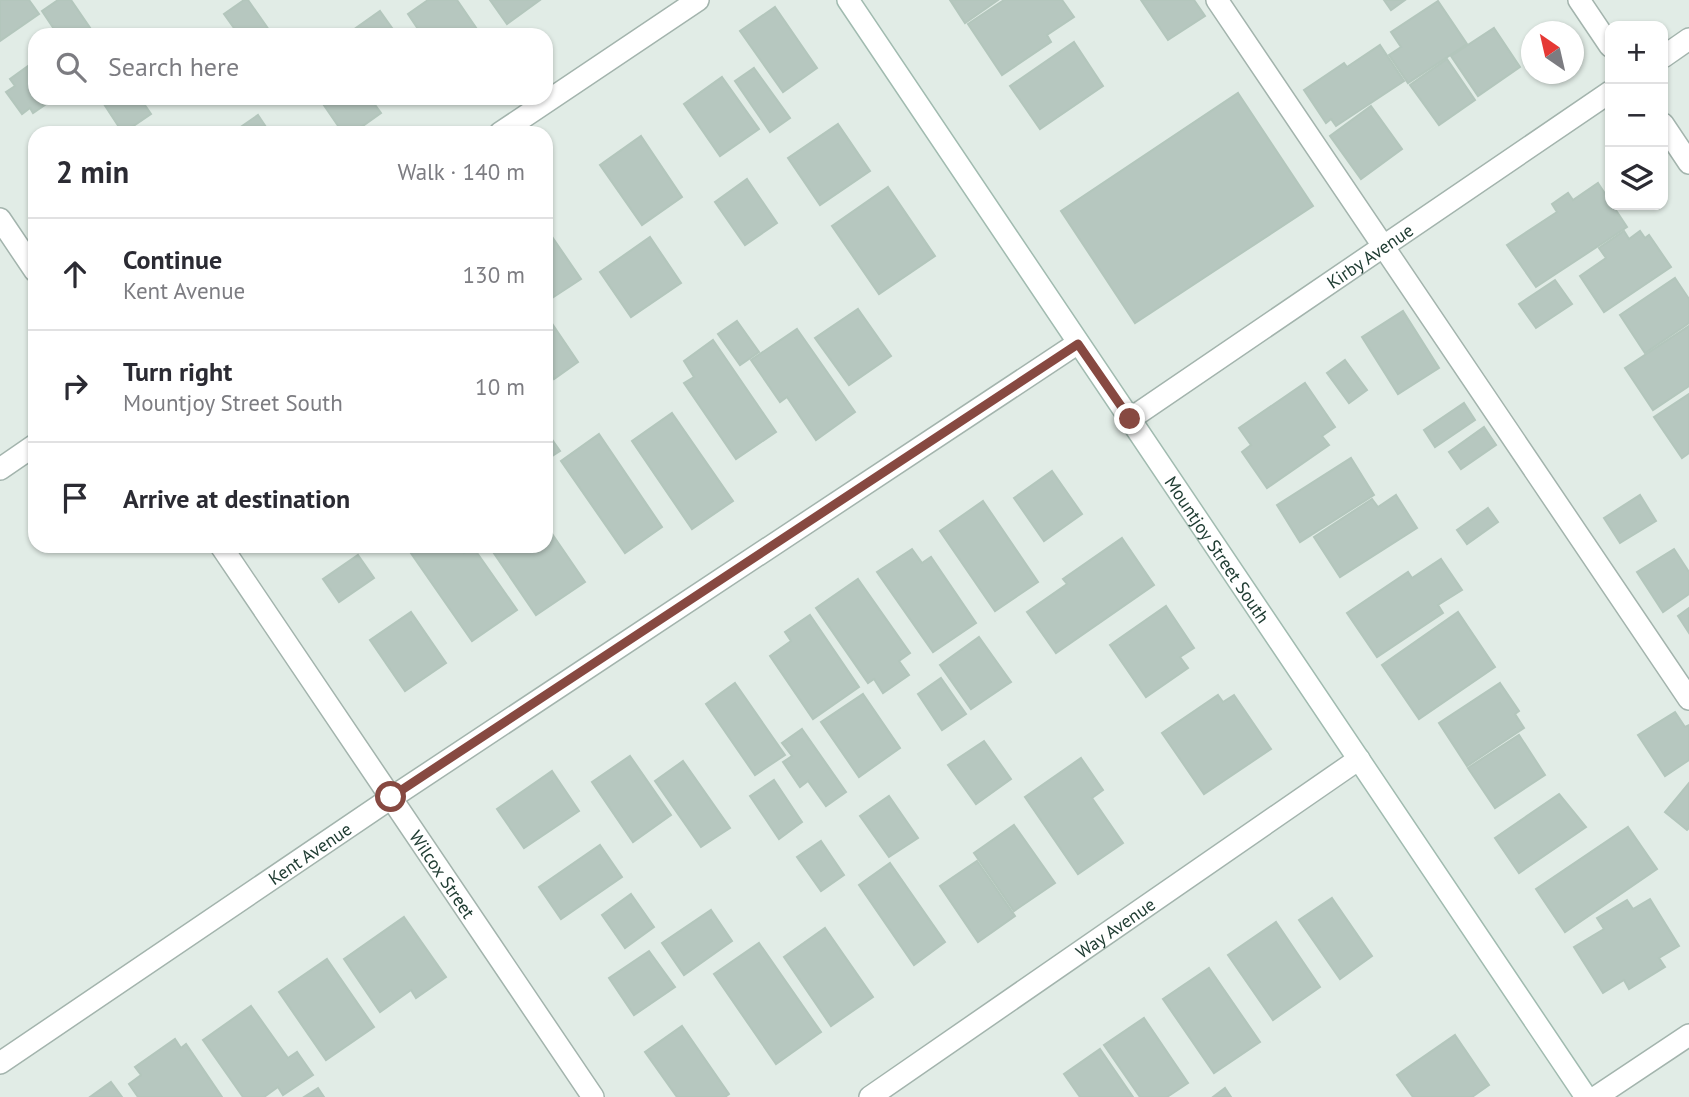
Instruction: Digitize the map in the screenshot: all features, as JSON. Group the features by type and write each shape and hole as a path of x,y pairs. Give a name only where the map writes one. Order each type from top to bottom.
{"street":[{"path":"553,97 698,0"},
{"name":"Mountjoy Street South","path":"848,0 1586,1097"},
{"path":"1217,0 1689,699"},
{"path":"1580,0 1605,38"},
{"path":"1668,54 1689,39"},
{"name":"Kirby Avenue","path":"1130,419 1605,95"},
{"path":"510,126 542,105"},
{"path":"1668,132 1689,163"},
{"path":"0,219 28,261"},
{"name":"Kent Avenue","path":"0,1063 391,797 1078,344"},
{"path":"0,469 28,450"},
{"name":"Wilcox Street","path":"226,553 593,1097"},
{"name":"Way Avenue","path":"870,1097 1359,759"},
{"path":"1596,1097 1689,1035"}],"building":[{"path":"0,0 29,0 39,14 0,41"},
{"path":"58,0 71,0 90,28 53,28 42,11"},
{"path":"248,0 268,28 234,28 224,14"},
{"path":"428,0 457,0 476,28 417,28 408,14"},
{"path":"490,0 540,0 507,24"},
{"path":"950,0 998,0 965,23"},
{"path":"1004,0 1062,0 1074,17 1047,35 1051,42 1002,75 968,24"},
{"path":"1141,0 1194,0 1205,16 1168,40"},
{"path":"1384,0 1405,0 1391,10"},
{"path":"1438,1 1467,44 1408,83 1389,55 1401,47 1391,32"},
{"path":"775,7 817,68 783,92 740,31"},
{"path":"380,11 392,28 356,28"},
{"path":"1494,28 1520,67 1478,96 1451,56"},
{"path":"1074,42 1103,86 1040,129 1010,86"},
{"path":"1380,45 1404,81 1336,126 1331,119 1326,123 1304,90 1344,63 1347,67"},
{"path":"1447,59 1475,100 1439,125 1410,85"},
{"path":"28,66 28,105 45,105 33,113 30,108 22,114 6,92 15,86 10,79"},
{"path":"754,68 790,118 770,132 735,81"},
{"path":"722,77 759,129 720,156 684,104"},
{"path":"1238,93 1313,206 1135,323 1061,211"},
{"path":"105,105 145,105 151,114 133,126 118,126"},
{"path":"324,105 375,105 381,113 363,126 338,126"},
{"path":"1371,106 1402,149 1361,179 1330,136"},
{"path":"258,115 265,126 242,126"},
{"path":"838,124 870,171 820,205 788,158"},
{"path":"641,136 682,197 642,225 600,165"},
{"path":"747,179 777,223 745,245 715,202"},
{"path":"1598,183 1605,194 1605,210 1616,210 1627,227 1536,287 1507,245 1557,212 1552,204 1568,193 1573,200"},
{"path":"888,187 935,256 879,294 832,226"},
{"path":"1624,231 1629,239 1640,231 1645,238 1649,235 1671,267 1604,312 1580,276 1606,258 1599,248"},
{"path":"650,237 681,283 631,317 600,272"},
{"path":"553,238 581,279 553,297"},
{"path":"1675,278 1689,299 1689,323 1645,353 1620,315"},
{"path":"1555,280 1572,304 1536,328 1519,304"},
{"path":"858,309 891,356 849,385 815,338"},
{"path":"1403,311 1439,368 1398,394 1362,337"},
{"path":"737,321 759,352 740,365 718,334"},
{"path":"553,325 578,362 553,378"},
{"path":"1689,326 1689,386 1653,410 1625,368"},
{"path":"797,329 855,412 816,440 787,397 780,402 751,360"},
{"path":"713,340 776,432 736,459 684,383 694,377 684,361"},
{"path":"1345,360 1367,390 1349,403 1327,373"},
{"path":"1305,383 1335,427 1322,436 1329,445 1267,488 1242,452 1251,445 1239,428"},
{"path":"1689,394 1689,453 1682,458 1654,417"},
{"path":"1464,403 1475,420 1435,447 1424,430"},
{"path":"672,413 733,501 692,529 632,441"},
{"path":"1484,427 1496,445 1461,469 1449,452"},
{"path":"599,434 662,527 625,553 561,461"},
{"path":"553,441 560,451 553,456"},
{"path":"1351,458 1374,495 1300,542 1277,505"},
{"path":"1052,471 1082,514 1044,541 1014,498"},
{"path":"1396,495 1417,528 1340,577 1314,537 1372,499 1378,507"},
{"path":"1640,495 1656,521 1620,543 1604,518"},
{"path":"983,501 1038,582 995,611 940,531"},
{"path":"1488,508 1498,522 1467,544 1457,530"},
{"path":"553,535 585,582 536,615 494,553 553,553"},
{"path":"1122,538 1154,585 1056,653 1027,612 1067,584 1063,579"},
{"path":"912,549 922,563 931,557 976,623 933,652 877,572"},
{"path":"1674,549 1689,572 1689,594 1663,612 1637,572"},
{"path":"411,553 477,553 517,610 472,641"},
{"path":"358,555 374,578 339,602 323,579"},
{"path":"1441,559 1462,590 1438,605 1443,613 1377,657 1347,613 1408,572 1412,578"},
{"path":"858,579 910,653 899,661 909,675 883,693 874,679 868,683 816,608"},
{"path":"1166,606 1194,648 1180,657 1188,668 1146,697 1110,645"},
{"path":"1689,608 1689,633 1678,616"},
{"path":"411,612 446,663 405,691 370,640"},
{"path":"1458,612 1495,667 1419,719 1382,665"},
{"path":"810,615 859,687 813,719 770,656 791,641 785,632"},
{"path":"979,637 1011,682 971,709 940,665"},
{"path":"941,678 966,714 942,730 918,694"},
{"path":"735,683 785,755 755,775 706,704"},
{"path":"1500,683 1519,711 1515,714 1524,728 1467,766 1439,723"},
{"path":"863,694 900,748 859,777 821,722"},
{"path":"1218,695 1223,702 1234,695 1271,749 1204,794 1162,733"},
{"path":"1675,712 1685,727 1689,725 1689,760 1665,776 1638,735"},
{"path":"802,729 846,792 826,806 808,781 800,787 783,762 792,756 782,743"},
{"path":"1519,735 1545,775 1495,808 1468,768"},
{"path":"984,741 1011,779 976,804 948,765"},
{"path":"630,756 671,815 633,842 592,782"},
{"path":"1081,758 1103,790 1092,798 1123,843 1078,874 1025,797"},
{"path":"683,761 730,828 701,847 655,781"},
{"path":"552,771 579,811 524,848 497,809"},
{"path":"774,780 802,822 779,839 750,796"},
{"path":"1689,783 1689,828 1687,830 1665,812"},
{"path":"1559,794 1586,827 1519,873 1495,838"},
{"path":"889,796 918,838 889,857 860,816"},
{"path":"1014,825 1055,883 1014,911 974,853"},
{"path":"1628,827 1657,869 1565,932 1536,889"},
{"path":"821,841 844,875 821,891 797,857"},
{"path":"600,845 622,877 561,919 539,887"},
{"path":"977,861 1015,916 978,942 940,886"},
{"path":"890,863 945,942 914,965 859,885"},
{"path":"631,894 654,927 625,948 602,915"},
{"path":"1332,898 1372,956 1340,979 1299,920"},
{"path":"1650,899 1679,946 1659,958 1665,967 1629,989 1624,980 1603,993 1574,947 1604,929 1597,918 1627,900 1633,909"},
{"path":"711,910 732,941 684,975 662,943"},
{"path":"404,917 446,977 416,998 411,990 380,1012 344,959"},
{"path":"1276,922 1320,987 1273,1020 1228,955"},
{"path":"825,928 873,997 831,1026 784,957"},
{"path":"759,943 821,1032 776,1064 714,974"},
{"path":"649,951 675,987 634,1015 609,978"},
{"path":"327,959 374,1027 326,1060 279,992"},
{"path":"1209,968 1260,1042 1214,1073 1163,999"},
{"path":"251,1006 288,1058 297,1052 313,1075 283,1095 278,1087 264,1097 243,1097 203,1040"},
{"path":"1144,1018 1188,1083 1167,1097 1140,1097 1104,1045"},
{"path":"682,1026 729,1094 725,1097 677,1097 645,1052"},
{"path":"1455,1035 1489,1085 1472,1097 1413,1097 1397,1075"},
{"path":"175,1039 181,1048 186,1044 222,1097 138,1097 129,1084 141,1075 135,1067"},
{"path":"1100,1049 1133,1097 1080,1097 1064,1074"},
{"path":"111,1082 122,1097 90,1097"},
{"path":"318,1088 324,1097 304,1097"},
{"path":"1225,1088 1231,1097 1213,1097"}],"route":[{"path":"391,797 1078,344 1130,419"}]}
